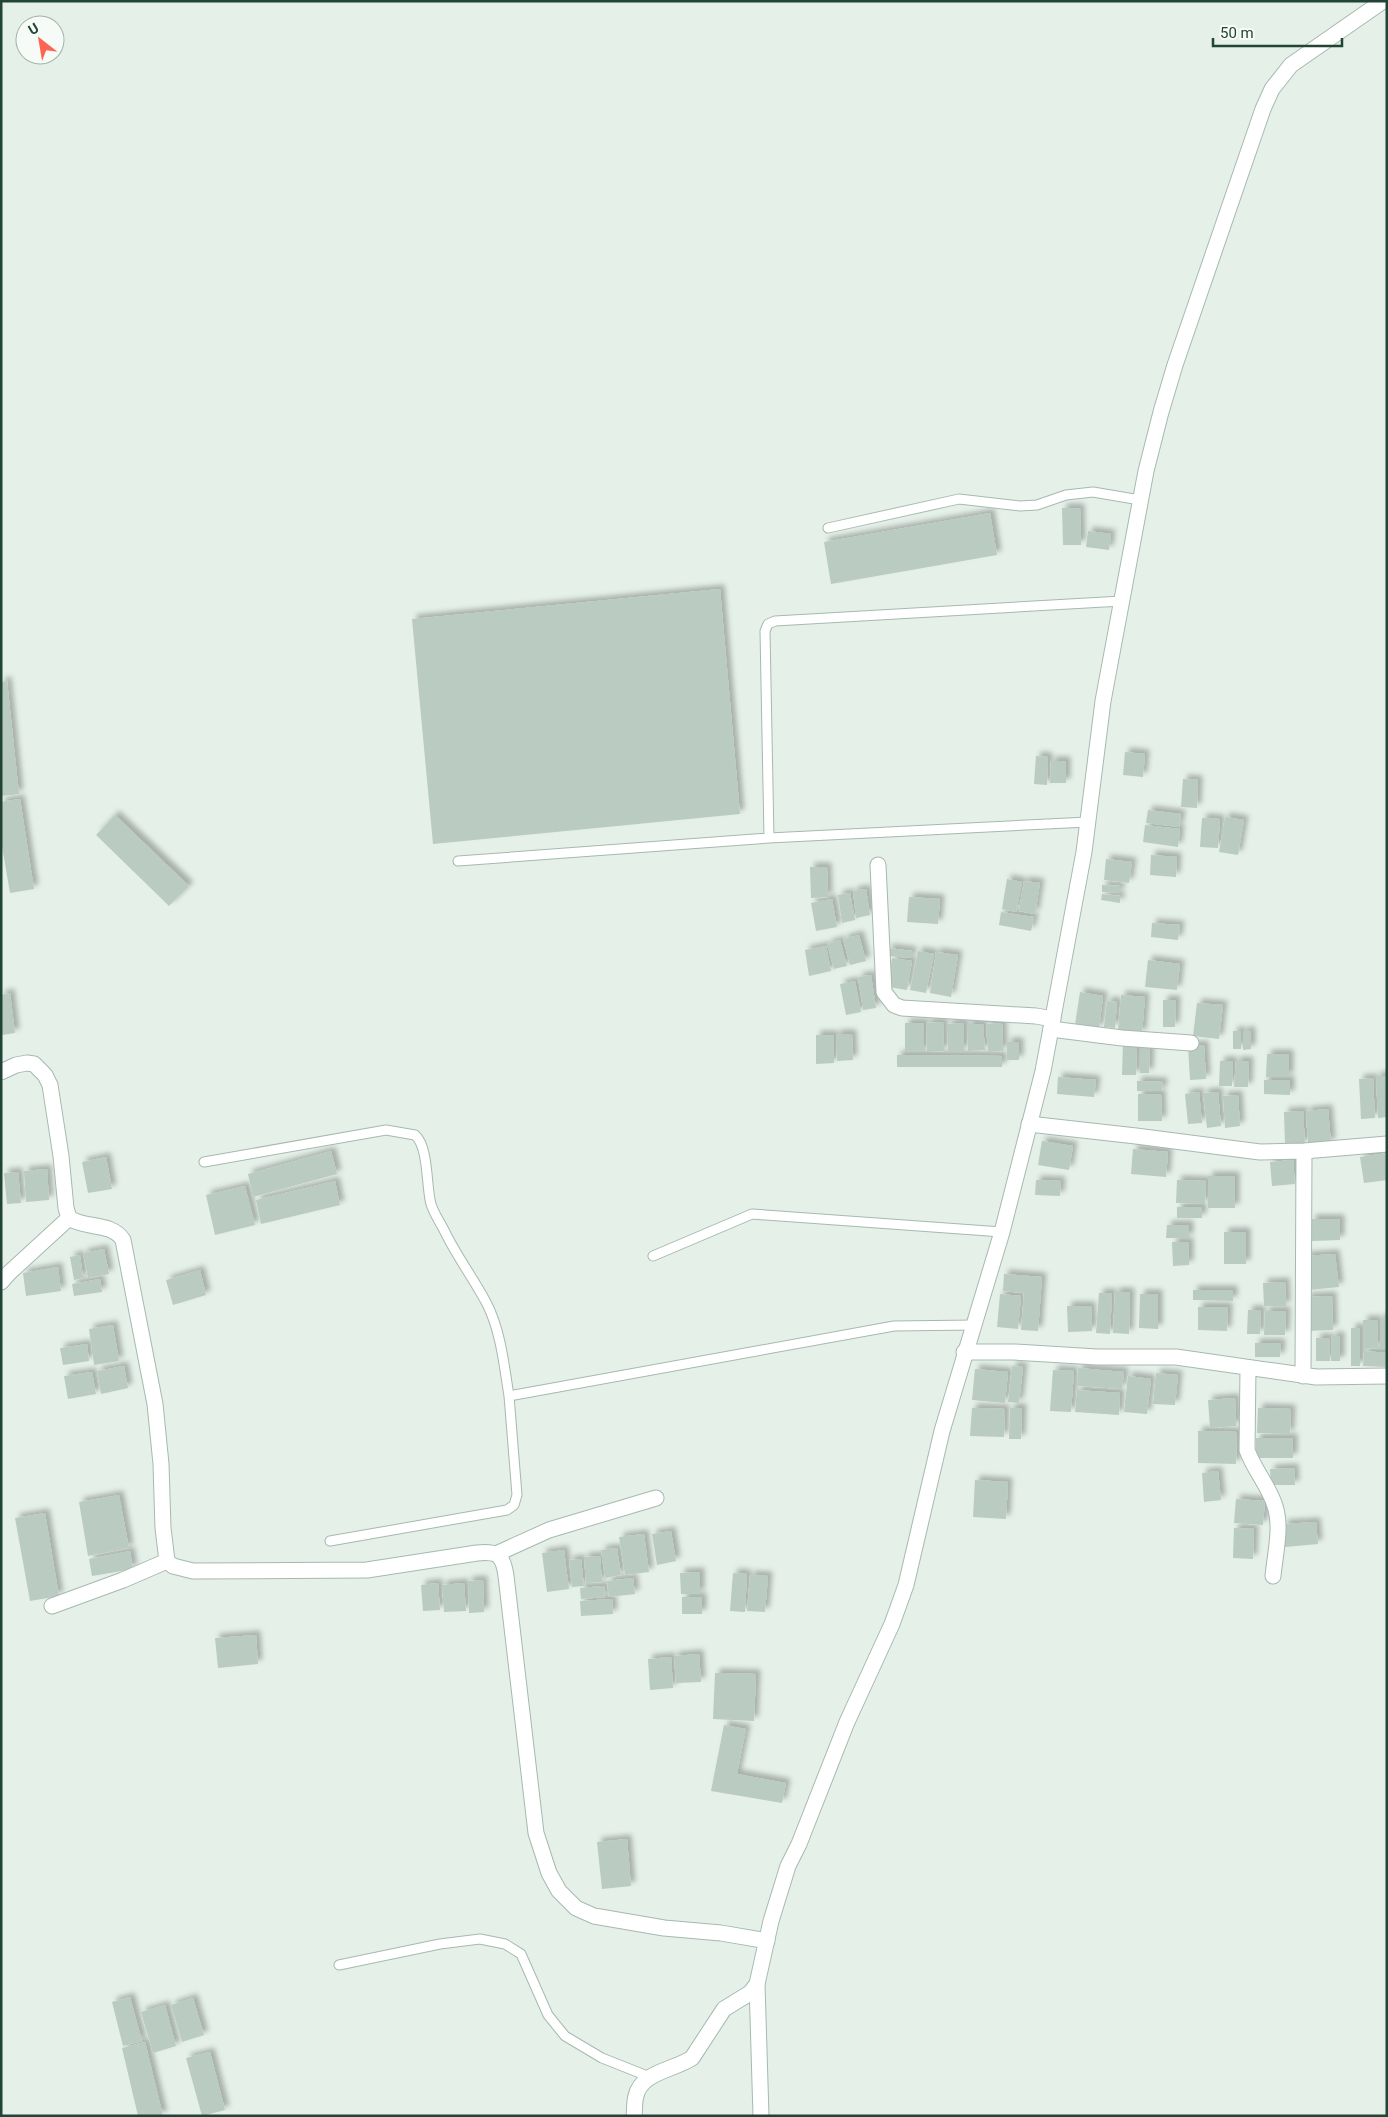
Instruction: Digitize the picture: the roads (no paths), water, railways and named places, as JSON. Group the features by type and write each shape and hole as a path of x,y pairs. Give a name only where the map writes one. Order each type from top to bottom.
{"street":[{"path":"761,2116 757,1984 767,1941 788,1866 799,1844 848,1722 902,1598 942,1431 964,1352 1002,1232 1043,1071 1077,890 1088,822 1103,701 1140,500 1161,412 1175,365 1263,109 1272,89 1291,65 1383,1"},
{"path":"878,864 884,992 888,1000 894,1005 902,1008 1036,1016 1052,1024 1122,1038 1191,1043"},
{"path":"1,1072 16,1064 27,1063 34,1064 45,1075 50,1085 61,1156 66,1208 69,1218 85,1225 115,1230 123,1240 155,1404 162,1464 163,1528 168,1561"},
{"path":"1029,1124 1260,1152 1304,1151 1387,1144"},
{"path":"1304,1151 1304,1376"},
{"path":"1,1282 69,1218"},
{"path":"964,1352 1014,1352 1097,1357 1176,1357 1304,1376 1338,1378 1387,1376"},
{"path":"1248,1368 1247,1450 1275,1505 1277,1520 1273,1576"},
{"path":"496,1554 550,1530 656,1498"},
{"path":"168,1561 182,1569 193,1571 367,1570 476,1553 491,1552 496,1554 505,1567 536,1833 549,1873 559,1891 576,1908 594,1916 664,1928 721,1933 767,1941"},
{"path":"52,1606 168,1561"},
{"path":"634,2116 636,2095 641,2085 650,2077 684,2064 692,2058 724,2009 750,1992 757,1984"}],"lane":[{"path":"828,528 959,499 1020,506 1038,505 1066,495 1093,492 1140,500"},
{"path":"770,838 765,631 768,624 774,621 1122,601"},
{"path":"458,861 770,838 1088,822"},
{"path":"204,1162 386,1130 415,1135 422,1144 430,1202 434,1212 453,1250 471,1277 493,1317 500,1344 509,1396 517,1496 511,1508 330,1540"},
{"path":"653,1256 752,1214 1002,1232"},
{"path":"509,1396 894,1326 974,1325"},
{"path":"339,1965 440,1944 480,1939 505,1944 521,1954 548,2015 565,2036 602,2058 650,2077"}]}
